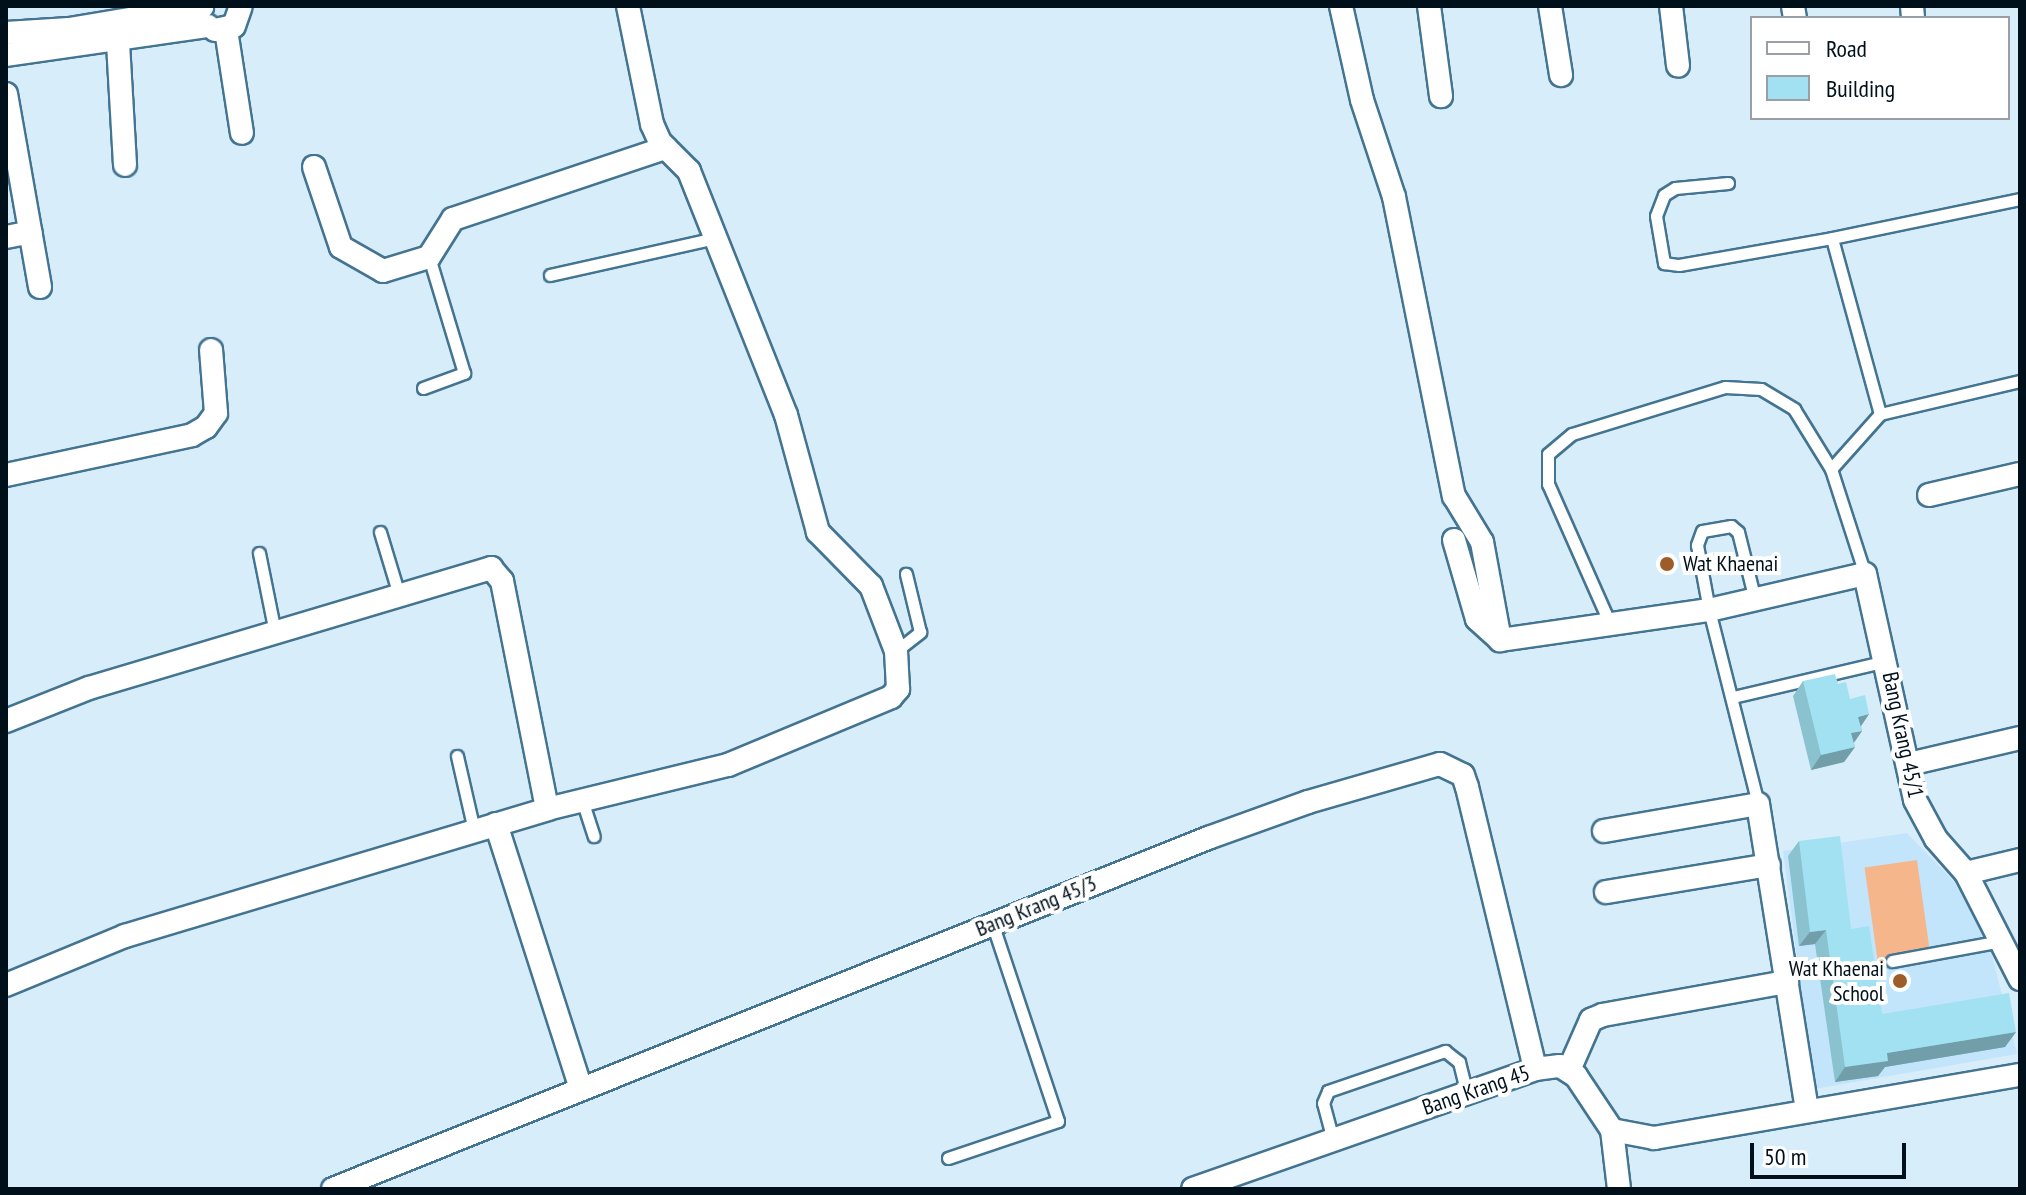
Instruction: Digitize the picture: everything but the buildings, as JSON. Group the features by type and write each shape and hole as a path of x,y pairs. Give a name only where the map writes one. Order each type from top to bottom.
{"street":[{"path":"6,33 210,17 238,22 241,6"},
{"path":"6,985 125,936 547,809 728,765 891,697 902,680 896,651 871,586 818,532 786,415 689,171 665,148 652,124 628,6"},
{"path":"1341,6 1362,100 1394,197 1451,485 1458,510 1482,542 1500,640"},
{"path":"1429,6 1441,96"},
{"path":"1550,6 1561,75"},
{"path":"1671,6 1678,66"},
{"path":"210,17 242,133"},
{"path":"6,55 109,24"},
{"path":"109,24 125,165"},
{"path":"6,94 9,125 40,287"},
{"path":"314,167 341,247 353,257 383,271 429,257 453,219 665,148"},
{"path":"6,237 31,232"},
{"path":"6,475 192,435 206,427 216,413 211,350"},
{"path":"1929,495 2020,474"},
{"path":"1454,540 1477,619 1500,640 1709,610 1865,574"},
{"path":"6,721 89,688 491,568 498,573 547,809"},
{"name":"Bang Krang 45/1","path":"1865,574 1887,661 1915,800 1926,822 1966,873 2020,979"},
{"path":"1909,764 2020,738"},
{"name":"Bang Krang 45/3","path":"333,1189 992,923 1308,802 1440,764 1463,775 1467,787 1535,1069"},
{"path":"1604,831 1758,804 1807,1109"},
{"path":"496,824 581,1089"},
{"path":"1966,873 2020,860"},
{"path":"1606,892 1769,865"},
{"path":"1619,1189 1612,1130 1569,1070 1591,1020 1603,1015 1787,982"},
{"name":"Bang Krang 45","path":"1193,1189 1535,1069 1569,1070"},
{"path":"1612,1130 1654,1138 1807,1109 2020,1075"}],"lane":[{"path":"1728,183 1675,188 1664,195 1656,216 1664,263 1679,265 1832,238 2020,199"},
{"path":"550,275 715,238"},
{"path":"1832,238 1880,414"},
{"path":"423,388 464,373 429,257"},
{"path":"1831,469 1880,414 2020,381"},
{"name":"Bang Krang 45/1","path":"1611,626 1548,484 1548,454 1561,440 1725,387 1744,386 1777,396 1794,409 1831,469 1865,574"},
{"path":"1756,600 1738,532 1731,526 1702,531 1697,545 1709,610 1758,804"},
{"path":"380,532 399,595"},
{"path":"259,553 275,632"},
{"path":"896,651 920,632 906,574"},
{"path":"1733,697 1887,661"},
{"path":"457,756 474,830"},
{"path":"582,800 594,836"},
{"path":"948,1158 1058,1121 992,923"},
{"path":"1892,961 2001,941"},
{"path":"1333,1140 1323,1103 1328,1091 1445,1051 1459,1062 1467,1093"}],"shaded area":[{"name":"Wat Khaenai School","path":"1907,833 1980,908 2017,1054 1814,1089 1783,851"},
{"path":"1917,860 1930,956 1878,963 1865,867"}],"place":[{"name":"Wat Khaenai","path":"1667,564"},
{"name":"Wat Khaenai School","path":"1900,981"}]}
